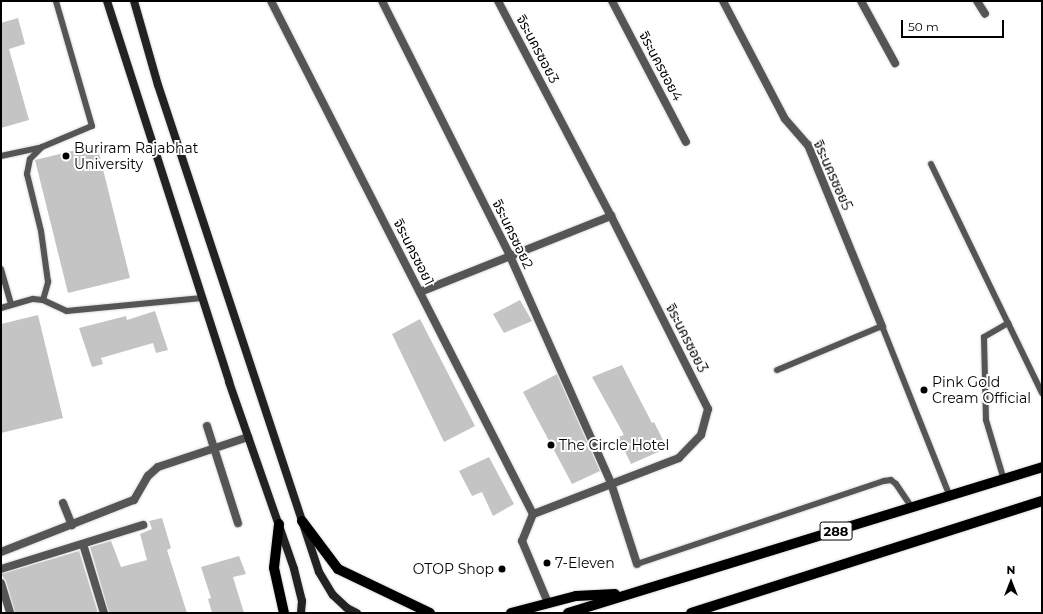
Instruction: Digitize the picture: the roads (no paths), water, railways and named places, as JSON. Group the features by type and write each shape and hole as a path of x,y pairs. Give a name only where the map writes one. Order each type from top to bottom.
{"main road":[{"path":"107,1 201,298 294,570 302,601 301,613"},
{"path":"134,1 158,85 319,572 333,595 347,608 357,613"},
{"name":"288","path":"568,613 950,497 1042,467"},
{"name":"288","path":"691,613 1042,501"},
{"path":"302,521 338,569 430,613"},
{"path":"279,524 274,568 284,613"},
{"path":"511,613 576,596 629,594"}],"street":[{"name":"จิระนครซอย1","path":"271,1 533,514"},
{"name":"จิระนครซอย2","path":"382,1 510,256 610,483 637,564"},
{"name":"จิระนครซอย3","path":"498,1 611,216 708,409 701,435 679,458 610,483 533,514"},
{"name":"จิระนครซอย4","path":"612,1 686,142"},
{"name":"จิระนครซอย5","path":"723,1 785,119 808,145 882,326"},
{"path":"861,1 895,63"},
{"path":"977,1 985,14"},
{"path":"420,292 611,216"},
{"path":"207,426 238,524"},
{"path":"1,552 134,500 148,476 158,467 248,437"},
{"path":"63,502 72,525"},
{"path":"533,514 522,542 548,603"},
{"path":"1,569 143,525"},
{"path":"83,544 104,613"},
{"path":"1,583 10,613"}],"lane":[{"path":"1,156 42,147 92,126 56,1"},
{"path":"42,147 30,159 27,174 41,230 47,269 48,282 43,300"},
{"path":"931,164 1042,393"},
{"path":"1,269 11,305"},
{"path":"1,308 33,299 43,300 67,311 201,298"},
{"path":"1004,480 986,420 984,337 1008,323"},
{"path":"777,370 882,326 950,497"},
{"path":"637,564 884,481 891,480 896,484 912,508"}],"place":[{"name":"Buriram Rajabhat University","path":"66,156"},
{"name":"Pink Gold Cream Official","path":"924,390"},
{"name":"The Circle Hotel","path":"551,445"},
{"name":"7-Eleven","path":"547,563"},
{"name":"OTOP Shop","path":"502,569"}]}
